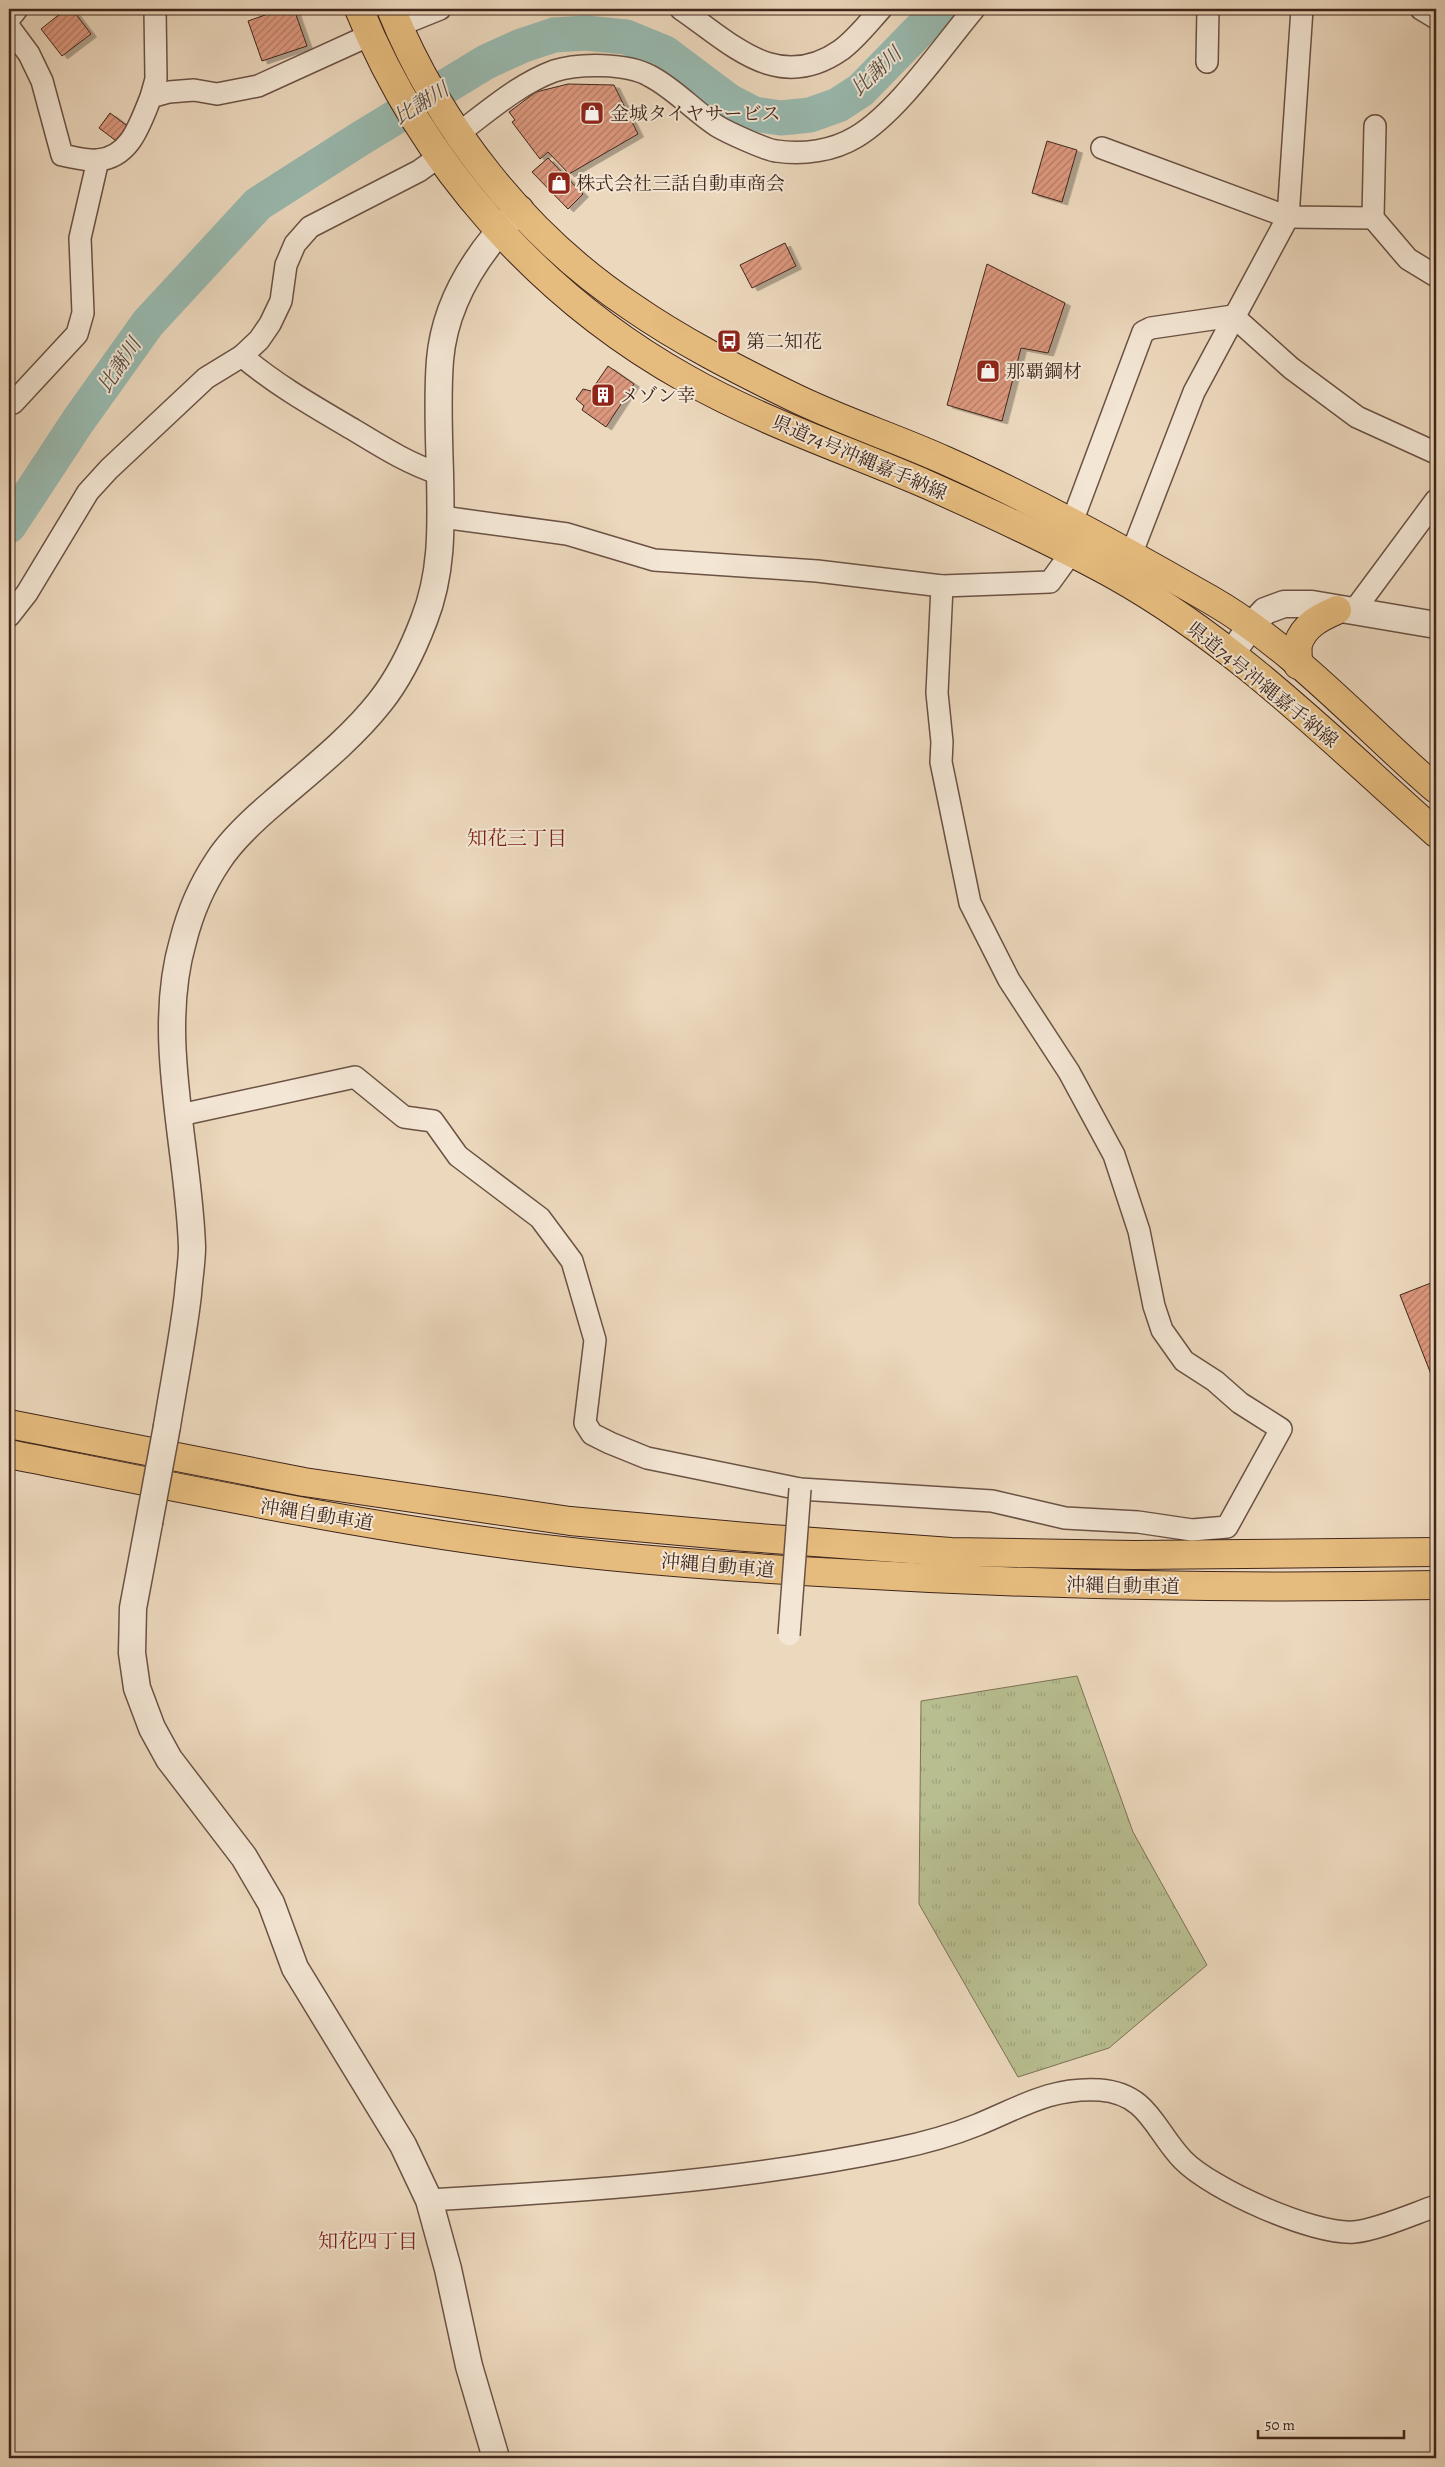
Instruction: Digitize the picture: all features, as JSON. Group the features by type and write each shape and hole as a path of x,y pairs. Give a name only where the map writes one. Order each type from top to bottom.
{"main road":[{"name":"県道74号沖縄嘉手納線","path":"359,9 392,80 436,151 499,230 577,304 641,352 689,381 773,421 929,485 1071,553 1126,582 1197,627 1232,653 1290,701 1436,833"},
{"name":"県道74号沖縄嘉手納線","path":"395,17 436,100 457,131 520,209 566,255 631,307 710,354 792,397 941,458 1072,522 1215,602 1251,626 1298,664 1436,789"},
{"path":"1298,664 1298,644 1316,619 1345,611"},
{"name":"沖縄自動車道","path":"9,1424 304,1482 570,1521 746,1537 961,1552 1134,1555 1436,1552"},
{"name":"沖縄自動車道","path":"9,1454 295,1512 570,1552 747,1568 958,1580 1137,1586 1321,1587 1436,1585"}],"street":[{"path":"9,19 17,9"},
{"path":"9,26 29,54 42,81 62,155 98,160 121,153 134,138 151,97 156,79 155,9"},
{"path":"395,17 437,9"},
{"path":"681,9 751,57 774,67 795,69 817,63 842,49 881,9"},
{"path":"457,131 539,78 572,67 605,66 622,67 650,75 718,126 775,152 822,151 857,137 894,106 974,9"},
{"path":"1208,9 1208,62"},
{"path":"1131,555 1194,392 1233,316 1288,218 1302,9"},
{"path":"1420,9 1436,18"},
{"path":"151,97 169,92 194,90 217,94 258,86 370,36"},
{"path":"1376,126 1373,218 1408,259 1436,276"},
{"path":"1102,148 1288,218 1373,218"},
{"path":"9,616 27,593 88,492 109,469 206,378 242,356 259,340 270,324 281,301 286,265 295,244 310,227 419,171 436,151"},
{"path":"14,402 77,334 83,313 80,238 98,160"},
{"path":"496,2458 469,2366 448,2269 429,2200 404,2144 295,1968 271,1903 244,1857 169,1759 152,1728 137,1688 132,1653 133,1608 167,1426 186,1310 192,1252 190,1198 171,1055 173,996 182,942 199,895 219,859 250,823 346,739 381,702 406,664 426,615 440,563 442,517 440,360 445,332 460,288 471,268 499,230 520,209"},
{"path":"1072,522 1143,332 1151,328 1233,316"},
{"path":"1233,316 1291,368 1357,417 1436,453"},
{"path":"242,356 308,403 416,466 440,474"},
{"path":"1345,611 1436,500"},
{"path":"442,517 567,534 654,560 817,571 942,586 1050,582 1071,553"},
{"path":"180,1115 355,1077 404,1117 433,1121 458,1156 540,1218 572,1261 595,1340 585,1423 592,1434 647,1458 800,1489 992,1501 1065,1518 1138,1522 1192,1530 1226,1527 1280,1429 1240,1403 1215,1381 1184,1361 1162,1330 1154,1306 1139,1230 1114,1154 1068,1072 1010,980 970,903 942,762 937,694 942,586"},
{"path":"1232,653 1251,626 1265,611 1284,604 1312,604 1436,625"},
{"path":"789,1634 800,1489"},
{"path":"429,2200 566,2192 732,2176 891,2150 938,2140 1050,2094 1086,2089 1128,2096 1142,2106 1182,2158 1198,2174 1235,2194 1309,2224 1354,2232 1436,2206"}],"green space":[{"path":"1077,1676 1133,1832 1207,1965 1109,2048 1018,2077 919,1904 921,1701"}],"building":[{"path":"66,9 72,9 91,34 62,56 41,29"},
{"path":"282,9 294,9 307,46 262,61 248,21"},
{"path":"568,84 614,85 638,134 569,174 548,152 540,159 512,122 515,120 509,112 536,92"},
{"path":"110,113 130,128 119,143 99,128"},
{"path":"1047,141 1077,150 1062,202 1032,193"},
{"path":"548,158 583,194 568,209 532,172"},
{"path":"785,243 796,266 752,288 740,265"},
{"path":"987,264 1065,303 1048,353 1021,348 1002,421 947,405"},
{"name":"メゾン幸","path":"608,366 634,384 606,427 582,410 584,406 576,399 583,389 591,391"},
{"path":"1436,1281 1436,1387 1400,1295"}],"waterway":[{"name":"比謝川","path":"9,526 78,421 148,323 258,204 486,62 521,46 554,35 586,33 626,37 665,53 729,101 754,114 781,118 810,115 838,105 861,90 940,9"}],"place":[{"name":"金城タイヤサービス","path":"592,113"},
{"name":"株式会社三話自動車商会","path":"559,183"},
{"name":"第二知花","path":"729,341"},
{"name":"那覇鋼材","path":"988,371"},
{"name":"メゾン幸","path":"603,395"}],"district":[{"name":"知花三丁目","path":"517,838"},
{"name":"知花四丁目","path":"368,2241"}]}
